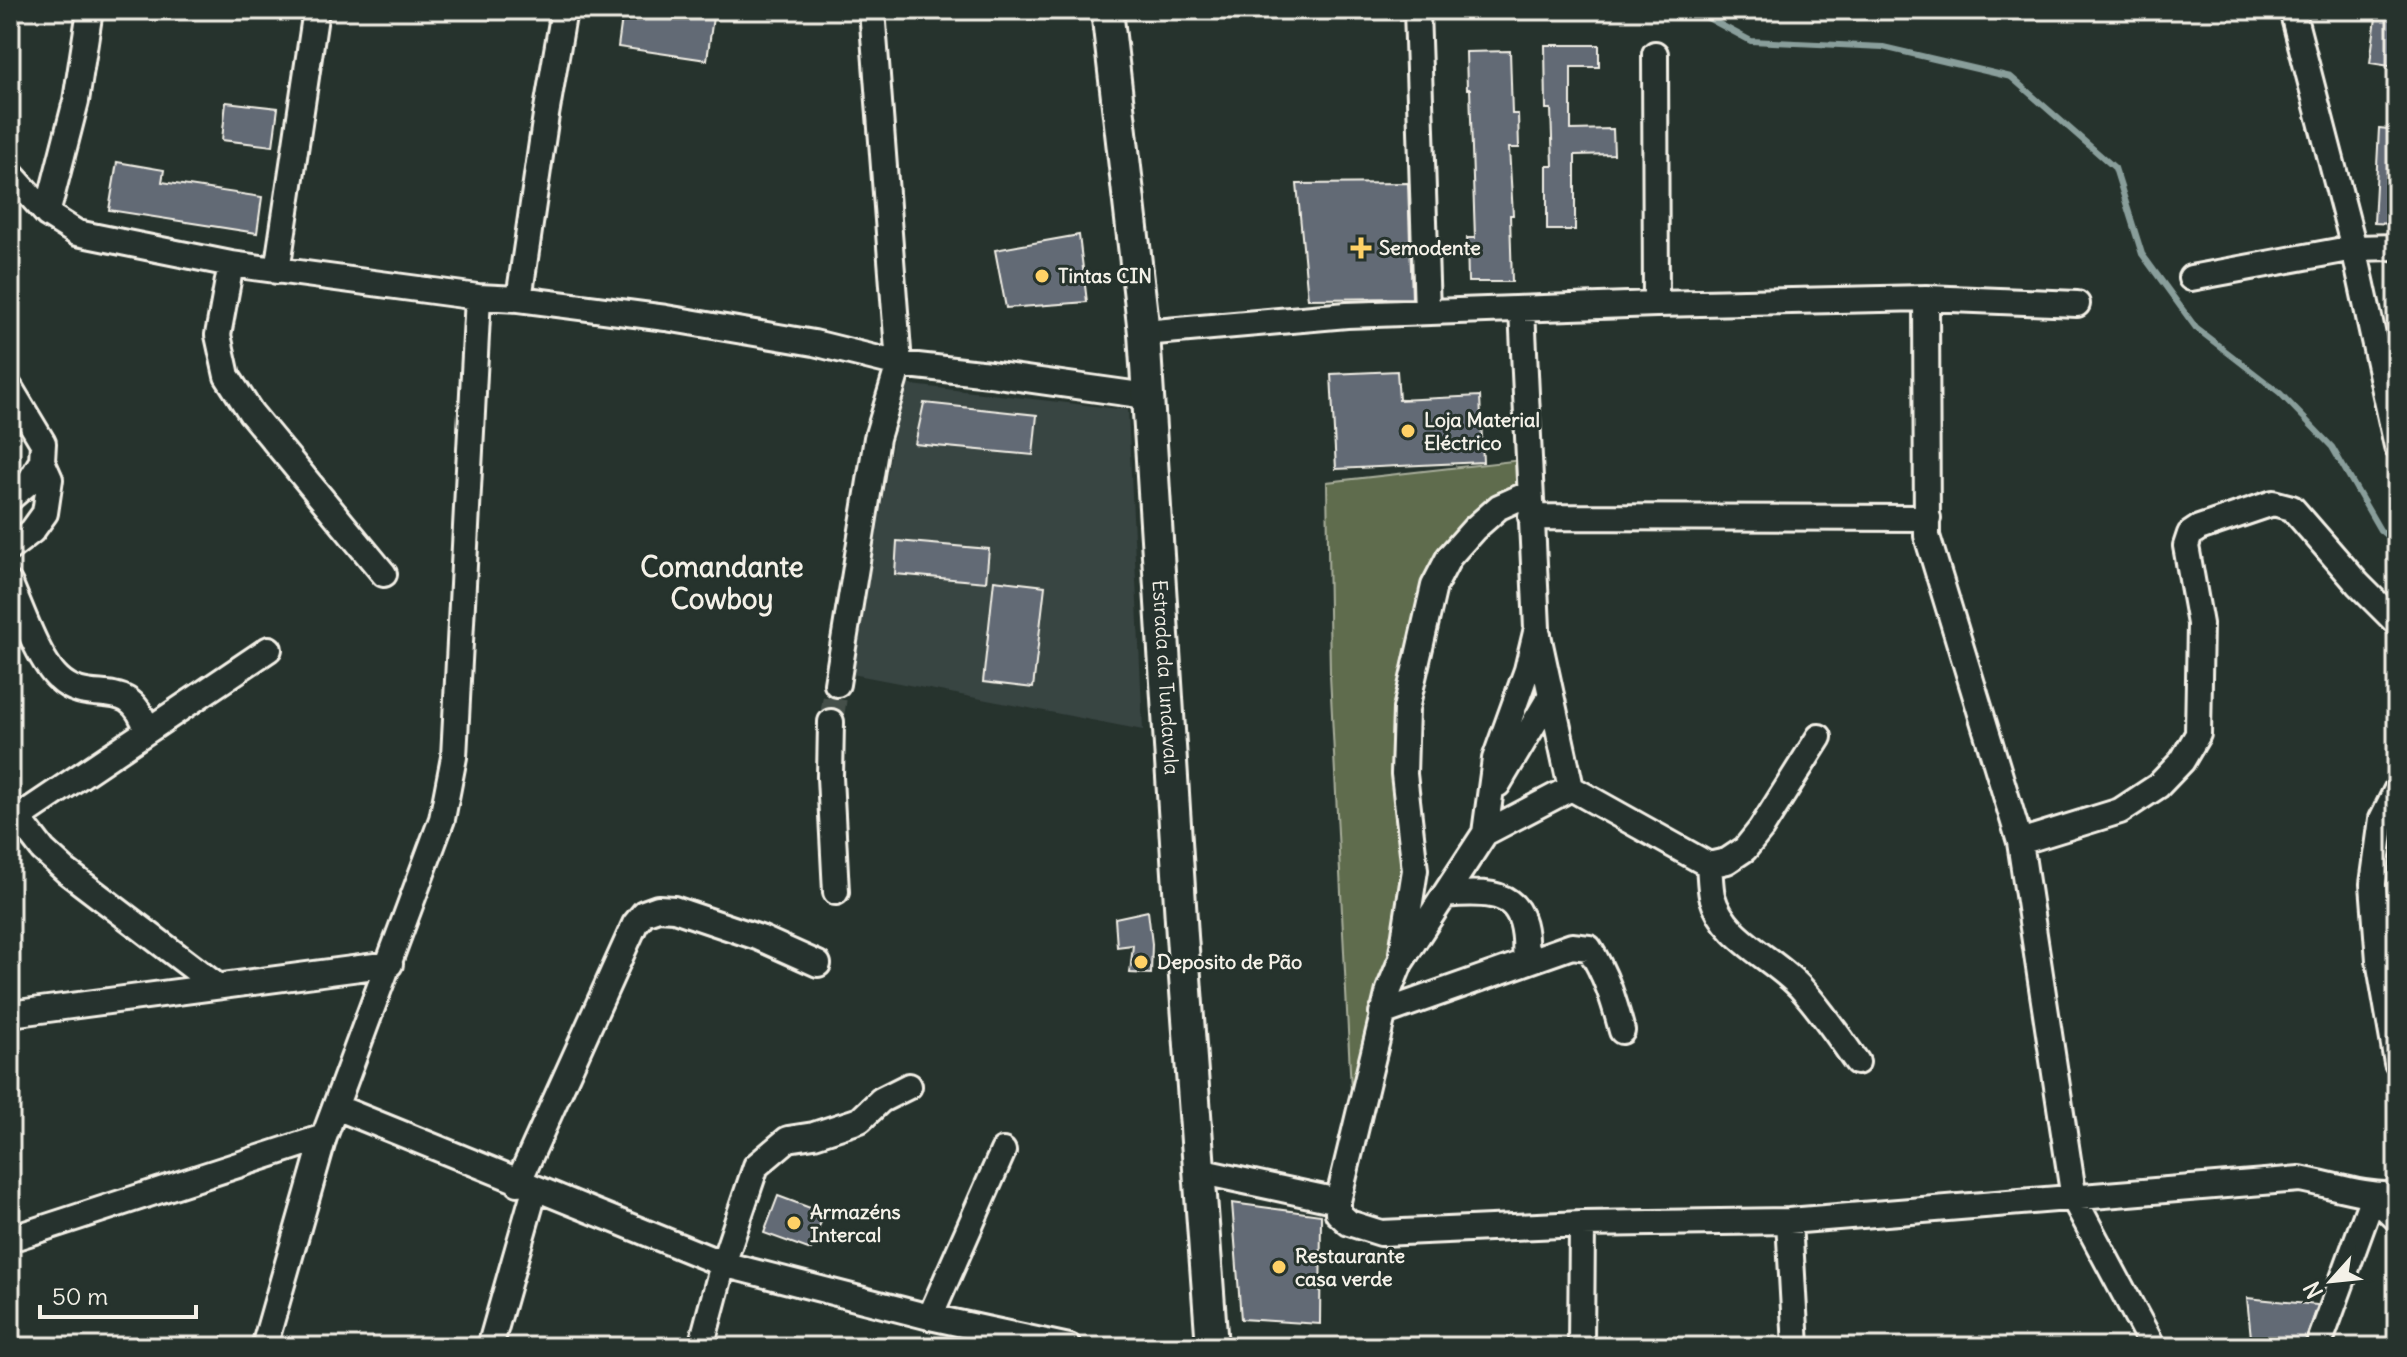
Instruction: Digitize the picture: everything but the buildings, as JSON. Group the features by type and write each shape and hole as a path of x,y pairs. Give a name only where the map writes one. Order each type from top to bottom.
{"main road":[{"name":"Estrada da Tundavala","path":"1107,10 1144,333 1212,1347"}],"street":[{"path":"47,214 76,101 90,10"},
{"path":"277,271 316,10"},
{"path":"519,299 564,10"},
{"path":"837,684 877,438 899,364 872,10"},
{"path":"1417,10 1427,311"},
{"path":"2292,10 2354,248 2397,446"},
{"path":"1655,54 1656,304"},
{"path":"10,173 47,214 77,233 231,264 666,318 814,343 899,364 1147,396"},
{"path":"2191,278 2354,248 2397,247"},
{"path":"231,264 218,335 227,376 251,413 384,574"},
{"path":"264,1347 324,1137 442,819 454,757 478,297"},
{"path":"1144,333 1427,311 1926,298 2077,304"},
{"path":"1926,298 1927,536 2020,842 2074,1199 2153,1347"},
{"path":"1522,309 1537,628 1571,788 1709,865 1727,861 1745,849 1819,737"},
{"path":"10,388 43,443 42,461 50,479 50,496 45,513 32,531 10,548"},
{"path":"10,498 30,481 42,461"},
{"path":"2020,842 2120,811 2158,786 2182,761 2198,734 2200,624 2186,546 2190,534 2199,528 2273,503 2292,508 2358,584 2397,623"},
{"path":"1928,518 1530,505 1499,507 1449,557 1434,586 1406,709 1404,774 1415,870 1400,963 1382,1013 1338,1201 1338,1213 1349,1223 1381,1233 1582,1224 1789,1221 2300,1179 2385,1195"},
{"path":"10,584 56,677 72,690 115,695 132,701 142,714 147,730"},
{"path":"1400,963 1485,833 1495,759 1527,670 1537,628"},
{"path":"217,986 66,871 43,850 14,812 147,730 269,649"},
{"path":"1490,796 1551,695"},
{"path":"831,722 830,777 836,892"},
{"path":"1485,833 1571,788"},
{"path":"2397,789 2382,819 2373,884 2379,960 2397,1063"},
{"path":"1709,865 1712,895 1730,928 1802,989 1857,1062"},
{"path":"1445,895 1494,893 1511,904 1520,914 1526,933 1525,962"},
{"path":"490,1347 526,1186 635,924 644,913 658,908 674,909 760,938 818,964"},
{"path":"1382,1013 1572,946 1589,948 1612,991 1622,1031"},
{"path":"10,1014 390,964"},
{"path":"701,1347 723,1264 756,1166 788,1139 828,1131 860,1120 881,1100 909,1086"},
{"path":"336,1107 723,1264 930,1317 1069,1347"},
{"path":"10,1239 324,1137"},
{"path":"930,1317 1003,1151"},
{"path":"1198,1171 1338,1201"},
{"path":"2385,1195 2397,1219"},
{"path":"2318,1347 2385,1195"},
{"path":"1789,1221 1796,1347"},
{"path":"1581,1347 1582,1224"}],"shaded area":[{"path":"903,384 1128,410 1143,730 852,674"}],"green space":[{"path":"1521,460 1525,486 1421,591 1407,848 1389,974 1352,1110 1330,675 1327,482"}],"waterway":[{"path":"1693,10 1751,41 1883,47 2011,77 2115,168 2142,254 2196,328 2280,393 2332,447 2380,530 2397,544"}],"tunnel":[{"path":"831,722 837,684"}],"place":[{"name":"Semodente","path":"1361,248"},
{"name":"Tintas CIN","path":"1042,276"},
{"name":"Loja Material Eléctrico","path":"1408,431"},
{"name":"Deposito de Pão","path":"1141,962"},
{"name":"Armazéns Intercal","path":"794,1223"},
{"name":"Restaurante casa verde","path":"1279,1267"}],"district":[{"name":"Comandante Cowboy","path":"722,583"}]}
